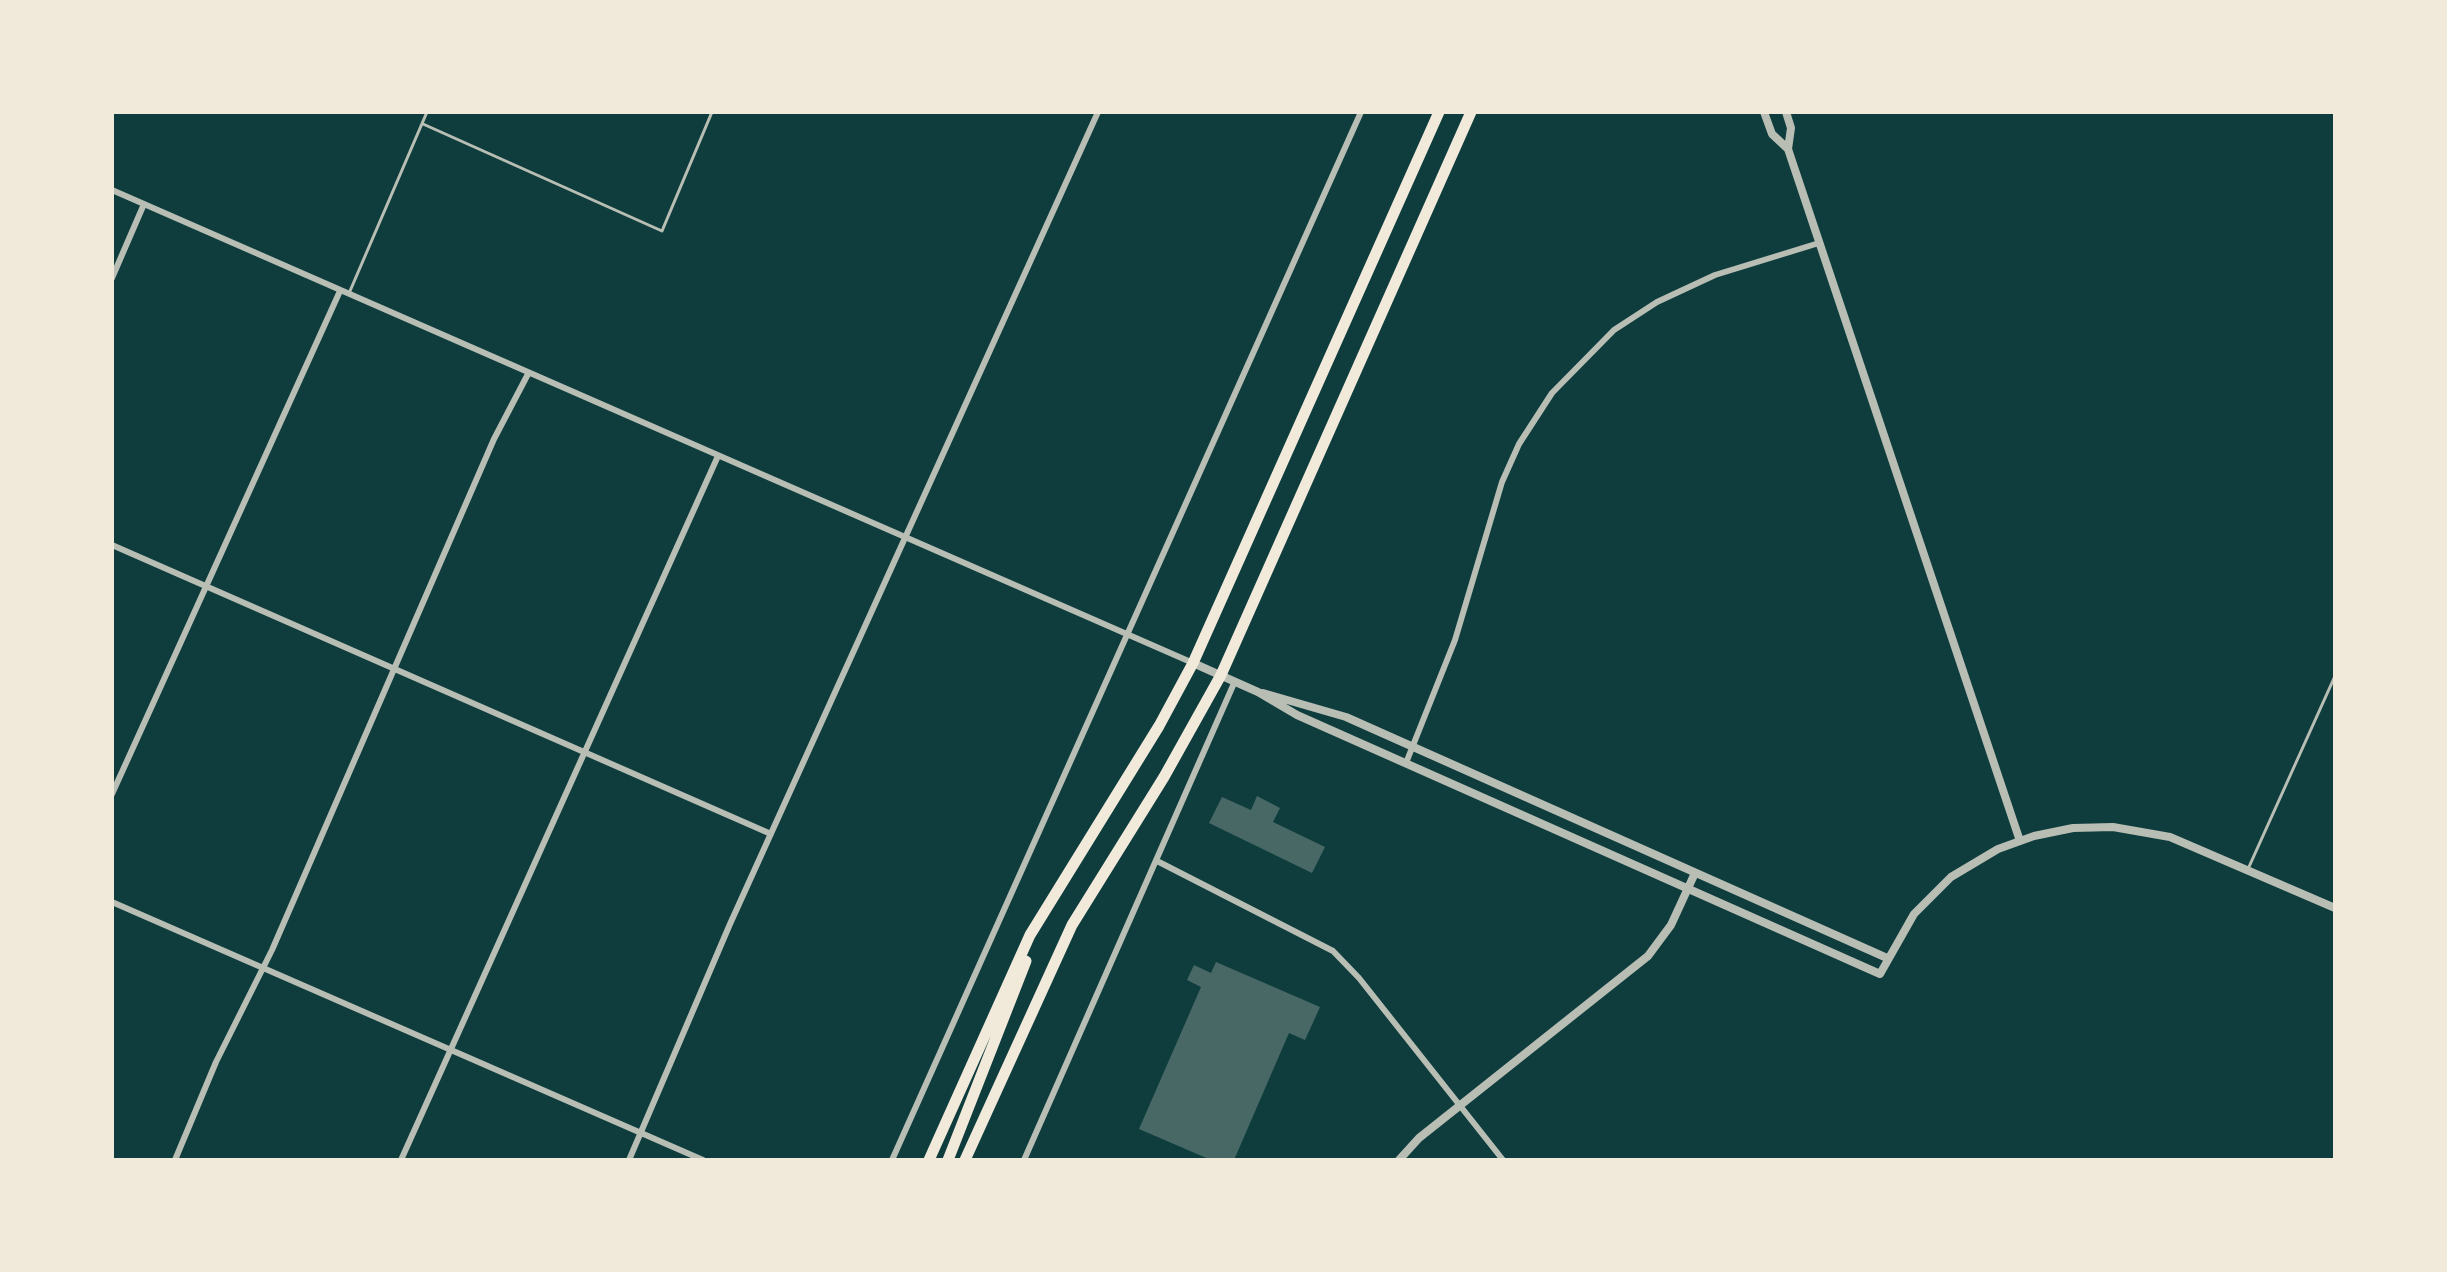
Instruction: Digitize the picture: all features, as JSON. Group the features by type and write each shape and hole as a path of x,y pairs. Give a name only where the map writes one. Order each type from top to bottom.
{"highway":[{"path":"929,1160 1030,935 1159,726 1193,663 1439,112"},
{"path":"965,1160 1072,925 1171,764 1221,675 1471,112"},
{"path":"948,1160 1058,887"}],"street":[{"path":"629,1160 653,1097 1098,112"},
{"path":"892,1160 1361,112"},
{"path":"1764,112 1772,134 1788,149"},
{"path":"1786,112 1791,128 1788,149 2020,841"},
{"path":"112,190 1235,681 1286,710 1880,974 1914,914 1938,888 1974,862 2020,841 2073,828 2133,829 2188,843 2335,908"},
{"path":"112,278 144,204"},
{"path":"1406,763 1455,640 1502,482 1519,444 1552,393 1614,330 1657,302 1715,275 1819,243"},
{"path":"112,794 340,291"},
{"path":"175,1160 216,1062 263,968 478,483 494,439 528,374"},
{"path":"401,1160 718,456"},
{"path":"112,545 771,834"},
{"path":"1024,1160 1235,681"},
{"path":"1258,692 1321,707 1887,958"},
{"path":"1157,861 1333,951 1359,978 1503,1160"},
{"path":"1399,1160 1419,1138 1648,956 1665,935 1695,873"},
{"path":"112,902 703,1160"}],"lane":[{"path":"348,295 427,112"},
{"path":"423,124 662,231 712,112"},
{"path":"2248,869 2335,676"}],"building":[{"path":"1257,796 1280,808 1273,822 1325,847 1312,873 1209,823 1222,797 1251,810"},
{"path":"1216,962 1320,1007 1305,1040 1289,1033 1234,1160 1211,1160 1139,1129 1201,987 1187,980 1194,965 1211,973"}]}
